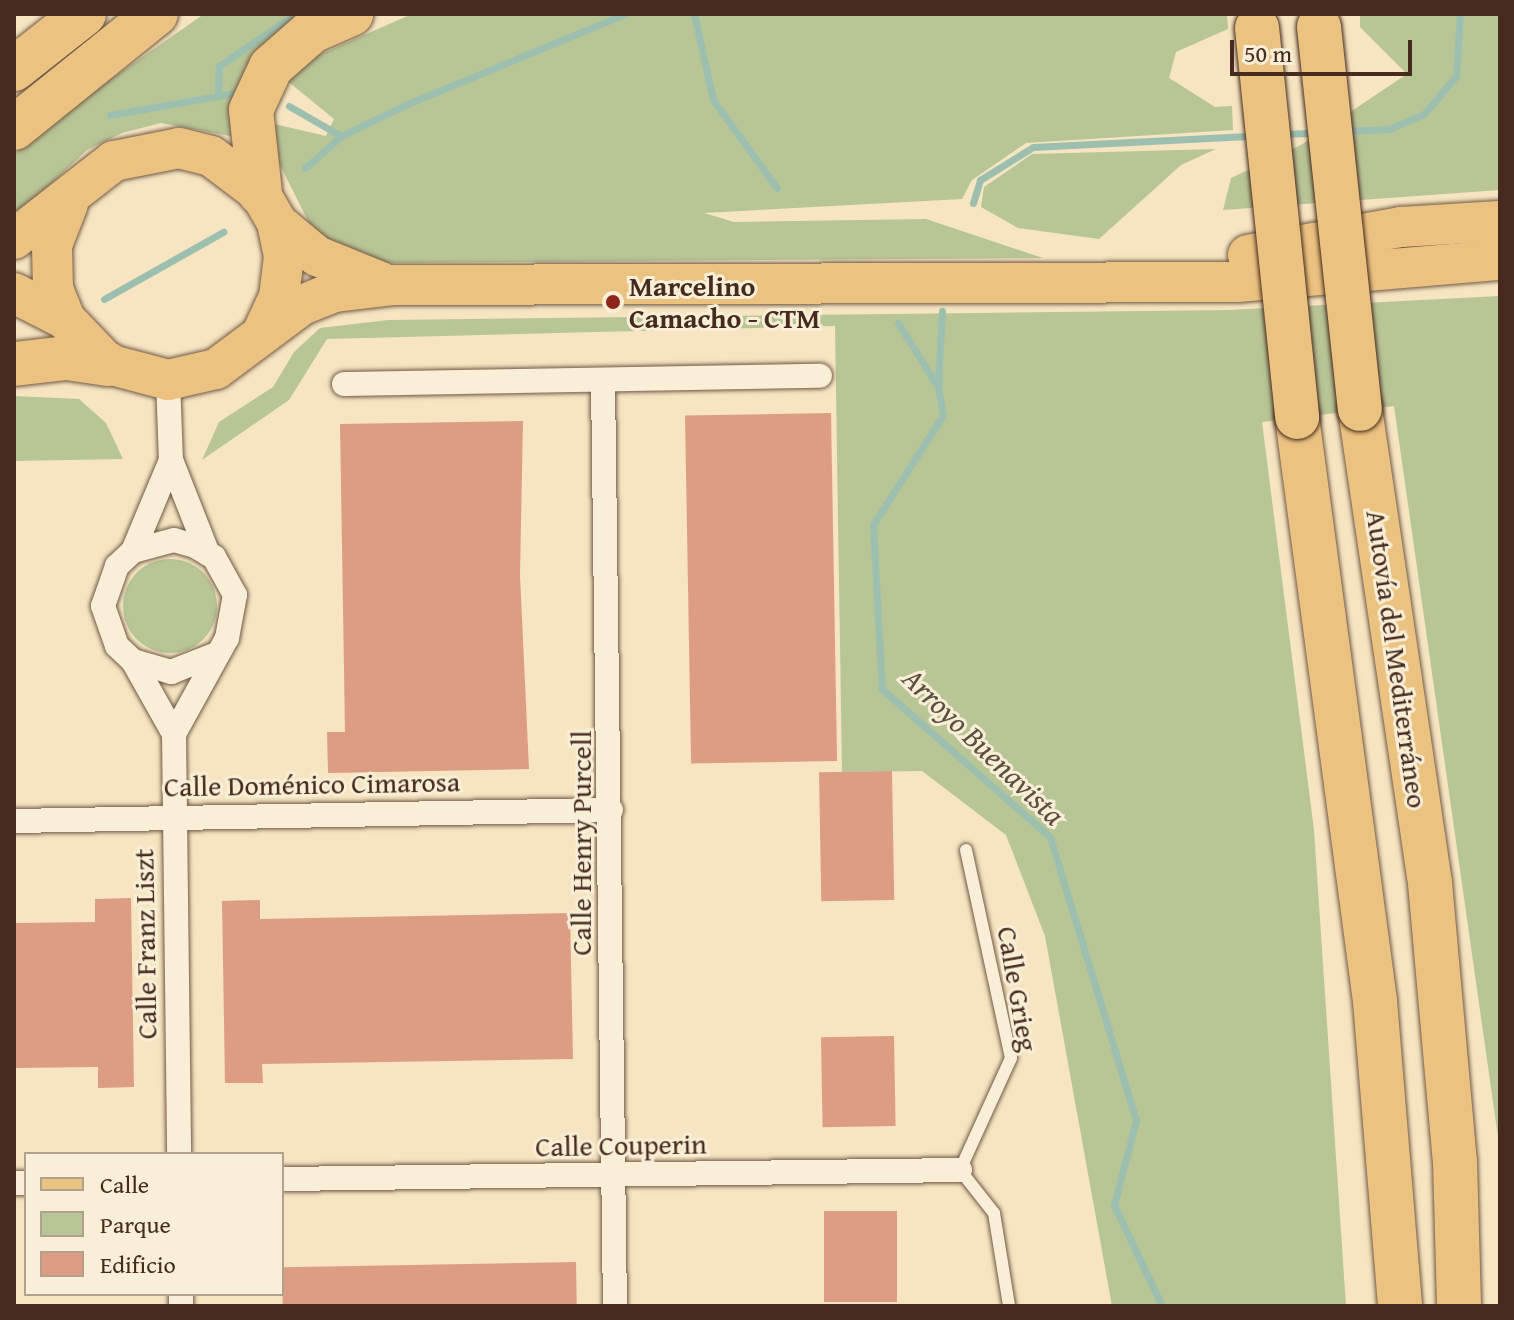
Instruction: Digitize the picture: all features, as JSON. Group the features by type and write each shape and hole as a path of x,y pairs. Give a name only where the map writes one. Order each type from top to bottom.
{"highway":[{"path":"14,69 84,14"},
{"path":"15,127 156,14"},
{"path":"268,208 251,110 271,67 312,31 351,14"},
{"name":"Autovía del Mediterráneo","path":"1319,20 1360,409 1430,883 1461,1300"},
{"path":"1257,21 1297,417 1352,802 1391,1140 1400,1306"},
{"path":"14,364 67,358 108,364"},
{"path":"1352,802 1371,1306"}],"main road":[{"path":"14,239 68,204 114,161 179,148 234,168 268,208 317,256 393,285"},
{"path":"65,319 53,289 52,245 68,204"},
{"path":"263,331 279,297 284,256 268,208"},
{"path":"1102,279 1401,227 1500,221"},
{"path":"14,293 65,319 108,364 168,380 216,369 263,331 335,292 393,285 1102,279 1237,282 1500,260"}],"street":[{"path":"344,384 820,376"},
{"name":"Calle Franz Liszt","path":"168,380 171,460 208,554 235,595 235,617 174,734 179,1152"},
{"name":"Calle Henry Purcell","path":"603,381 611,810 615,1306"},
{"name":"Calle Franz Liszt","path":"171,460 133,551 117,566 103,606 117,646 133,661 174,734"},
{"path":"133,551 174,540 208,554"},
{"path":"133,661 171,672 214,655"},
{"name":"Calle Doménico Cimarosa","path":"14,821 611,810"},
{"name":"Calle Couperin","path":"284,1179 960,1170"}],"lane":[{"name":"Calle Grieg","path":"960,1170 1011,1058 966,850"},
{"path":"960,1170 994,1213 1009,1306"}],"green space":[{"path":"204,14 324,14 235,137 161,123 122,133 87,150 14,219 14,155 42,127"},
{"path":"412,14 1227,14 1228,29 1176,52 1169,78 1215,107 1232,106 1233,130 1026,143 972,180 962,199 704,213 734,222 926,219 1043,258 375,263 318,241 273,151 270,123 326,136 334,119 285,79 314,57"},
{"path":"1360,14 1500,14 1500,190 1223,210 1231,178 1301,145 1407,74 1360,27"},
{"path":"1216,149 1181,165 1099,239 1018,228 981,207 984,187 1032,154"},
{"path":"1500,296 1500,1151 1394,406 1262,422 1314,830 1346,1306 1112,1306 1045,936 1006,835 922,771 842,772 835,326 327,339 289,400 202,460 219,422 273,387 294,352 320,328 388,320 1228,310"},
{"path":"14,396 79,399 106,423 123,459 14,461"},
{"path":"170,559 188,563 203,573 213,588 217,606 213,624 203,639 188,649 170,653 152,649 137,639 127,624 123,606 127,588 137,573 152,563"}],"building":[{"path":"831,413 837,761 691,763 685,416"},
{"path":"523,421 520,575 529,769 328,773 327,732 345,732 340,424"},
{"path":"892,771 894,900 821,901 819,772"},
{"path":"131,898 134,1087 98,1088 98,1067 14,1068 14,923 95,922 95,899"},
{"path":"260,900 260,919 570,913 573,1059 262,1064 263,1083 225,1083 222,901"},
{"path":"894,1036 896,1126 823,1127 821,1037"},
{"path":"824,1211 897,1211 897,1302 824,1302"},
{"path":"576,1262 577,1306 283,1306 284,1267"}],"waterway":[{"path":"218,91 219,66 295,14"},
{"path":"305,168 341,136 405,105 625,14"},
{"name":"Arroyo Buenavista","path":"694,14 713,100 777,188"},
{"path":"1345,131 1389,129 1424,114 1456,76 1460,14"},
{"path":"110,115 241,92"},
{"path":"289,106 341,136"},
{"path":"1281,134 1317,133"},
{"path":"973,203 980,180 1033,147 1253,136"},
{"path":"104,299 223,232"},
{"path":"938,385 942,311"},
{"name":"Arroyo Buenavista","path":"898,323 938,387 943,415 873,525 882,689 1050,837 1136,1120 1114,1205 1162,1306"}],"place":[{"name":"Marcelino Camacho - CTM","path":"613,302"}]}
